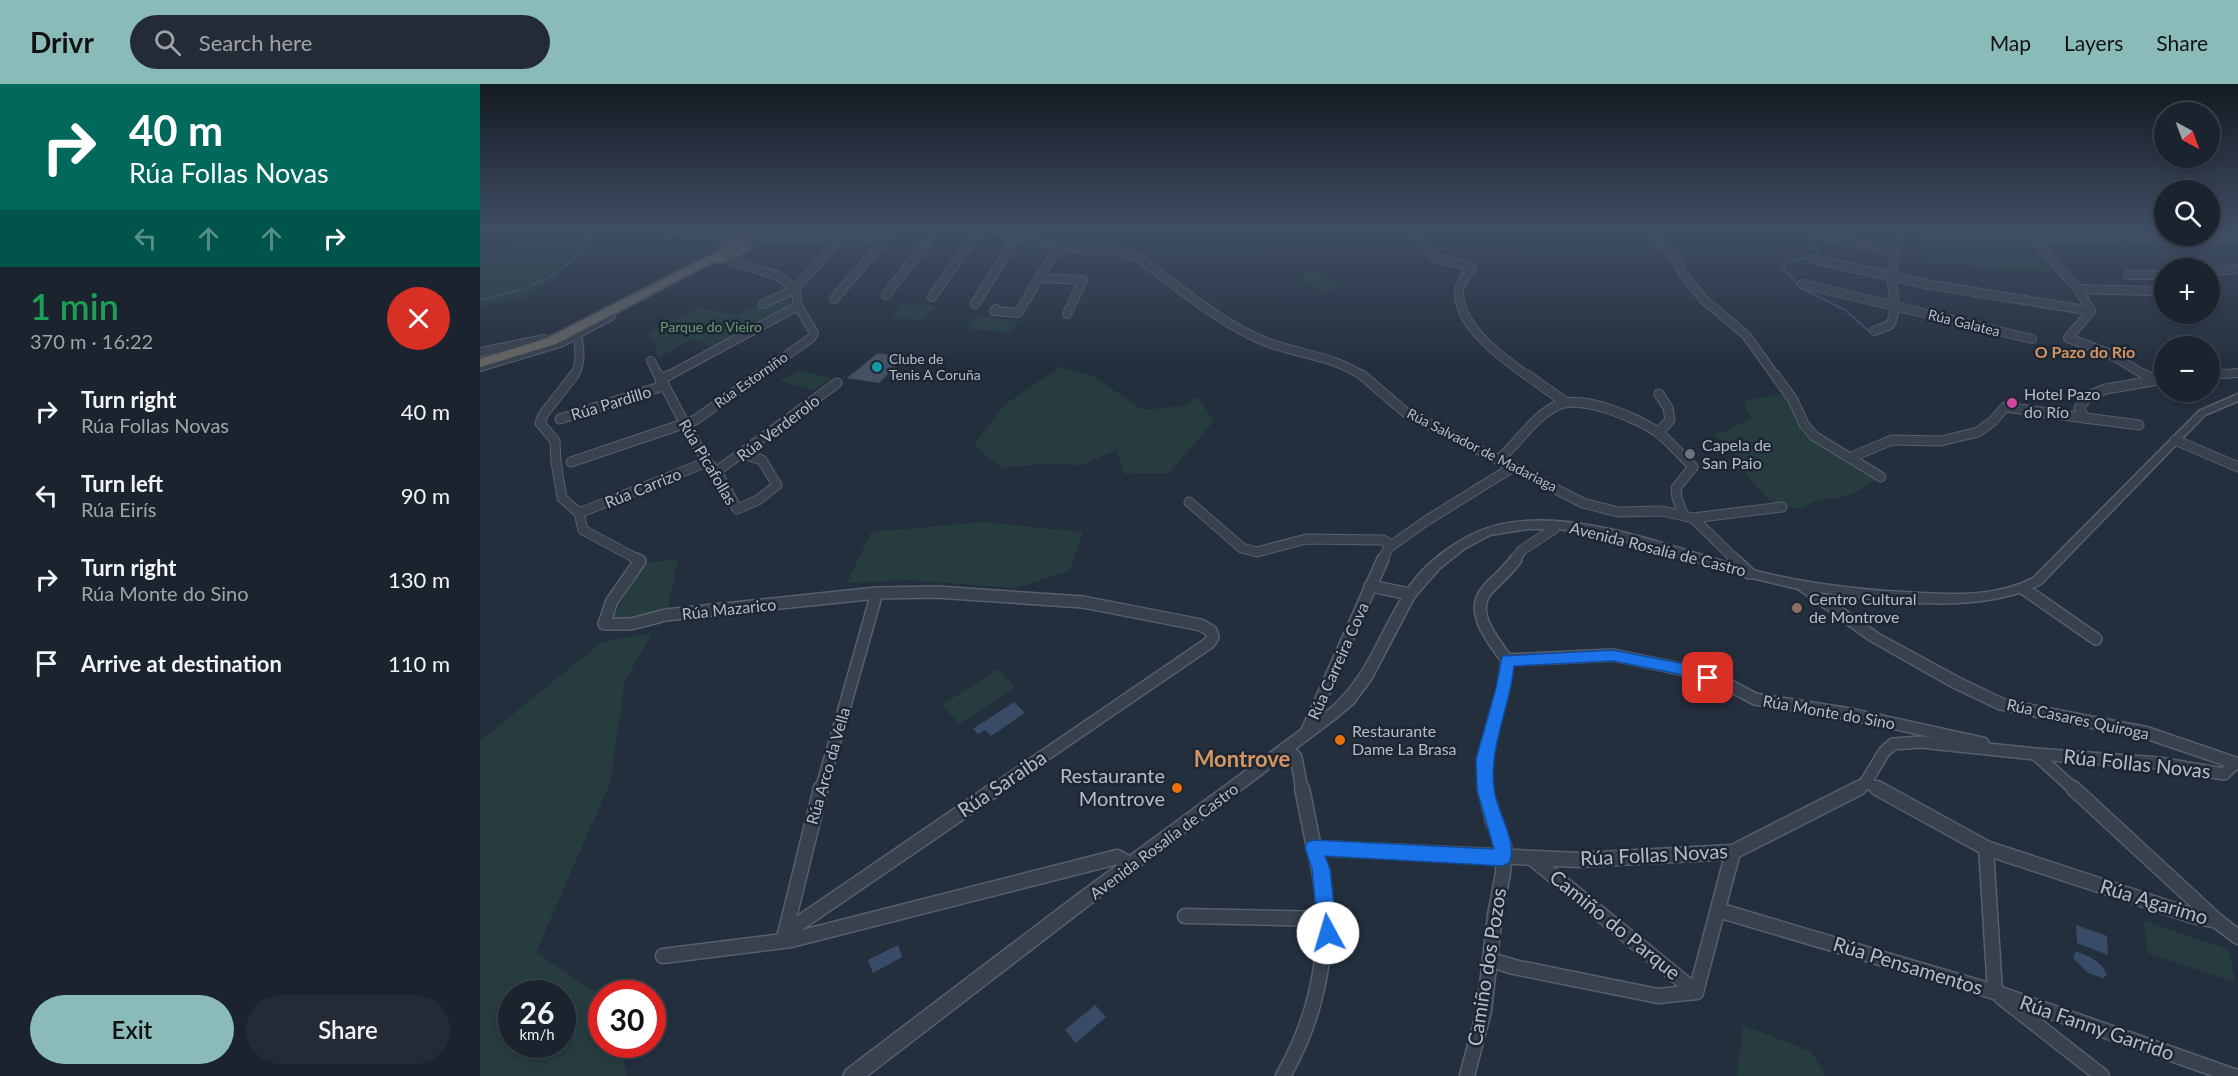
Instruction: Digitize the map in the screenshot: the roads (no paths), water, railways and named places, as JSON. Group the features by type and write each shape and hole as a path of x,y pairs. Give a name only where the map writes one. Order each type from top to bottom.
{"highway":[{"path":"506,352 543,339 610,308 671,275"},
{"path":"524,351 580,330 675,275"},
{"path":"480,365 559,340 611,316 686,275"},
{"path":"480,357 506,352 580,330"}],"street":[{"path":"777,275 795,289 798,306"},
{"path":"763,303 795,289 807,275"},
{"path":"834,299 854,275"},
{"path":"886,295 901,275"},
{"path":"932,297 948,275"},
{"path":"975,304 993,275"},
{"path":"996,309 994,311 1018,313 1041,275"},
{"name":"Rúa Salvador de Madariaga","path":"1163,275 1241,331 1265,342 1348,367 1362,375 1405,412 1583,503 1618,512 1662,511 1693,518 1749,573"},
{"path":"1468,275 1459,291 1461,307 1478,332 1501,357 1565,402 1589,404 1619,412 1659,432 1693,467 1676,484 1674,495 1683,514"},
{"path":"1684,275 1703,299 1746,335 1793,400 1804,424 1814,436 1881,477"},
{"path":"1885,275 2091,310"},
{"path":"2065,275 2078,289 2091,310"},
{"path":"1874,331 1890,325 1894,320 1896,306 1892,277"},
{"path":"1039,278 1083,280 1067,314"},
{"name":"Rúa Galatea","path":"1802,284 2032,339"},
{"path":"2078,289 2149,291"},
{"name":"Rúa Estorniño","path":"571,462 685,423 705,413 811,339 814,333 798,306"},
{"name":"Rúa Pardillo","path":"560,418 661,383 798,306"},
{"path":"2091,310 2068,338 2108,353 2154,377"},
{"path":"480,365 532,353 611,316"},
{"name":"Rúa Mazarico","path":"580,330 578,370 543,415 540,423 555,441 554,459 559,473 562,498 579,513 584,530 640,561 612,601 604,624 631,624 666,615 877,593 936,592 1083,602 1201,625 1210,631"},
{"path":"480,352 543,339"},
{"name":"Rúa Picafollas","path":"651,361 661,383 707,462 717,471 736,510 758,500 777,485 762,460 743,454"},
{"path":"2220,375 2238,374"},
{"path":"2085,418 2079,408 2088,396 2106,389 2154,381"},
{"name":"Rúa Verderolo","path":"717,471 837,383"},
{"path":"1659,394 1668,408 1671,420 1659,432"},
{"name":"Avenida Rosalía de Castro","path":"852,1076 1305,735 1348,699 1374,666 1410,594 1453,550 1473,538 1495,529 1530,525 1567,525 1638,541 1802,586 1833,591 1981,600 2024,589 2037,581 2202,413 2238,397"},
{"path":"1498,460 1540,418 1565,402"},
{"path":"1849,458 1892,440 1941,441 1978,432 1994,420 2005,407 2139,425"},
{"path":"2175,440 2238,467"},
{"name":"Rúa Carrizo","path":"579,513 707,462"},
{"name":"Rúa Carreira Cova","path":"1305,735 1388,548 1426,521 1513,467"},
{"path":"1189,502 1242,548 1257,552 1306,539 1383,540 1392,545"},
{"path":"1693,518 1782,507"},
{"path":"1507,660 1483,625 1481,606 1485,591 1507,573 1522,550 1554,529 1554,525"},
{"name":"Rúa Carreira Cova","path":"1370,586 1410,594"},
{"name":"Rúa Casares Quiroga","path":"1802,586 1827,606 1874,637 2002,705 2147,733 2237,764"},
{"path":"2024,589 2096,639"},
{"name":"Rúa Arco da Vella","path":"784,937 807,839 877,593"},
{"name":"Rúa Saraiba","path":"784,937 1209,643 1213,638 1210,631"},
{"name":"Rúa Monte do Sino","path":"1507,660 1613,656 1647,661 1690,671 1727,684 1755,699 1850,714 1936,732 2012,752"},
{"name":"Camiño dos Pozos","path":"1467,1076 1484,1011 1495,915 1503,873 1504,846 1493,821 1485,790 1484,759 1504,688 1507,660"},
{"name":"Rúa Follas Novas","path":"1314,848 1580,860 1733,852 1857,790 1866,782 1884,752 1893,744 1921,742 2012,752 2159,763 2224,774 2237,764"},
{"path":"1283,1076 1316,1000 1328,933 1321,869 1314,848 1296,757 1287,748"},
{"name":"Rúa Agarimo","path":"2035,754 2146,853 2217,921"},
{"name":"Rúa Agarimo","path":"1866,782 1986,848 2193,916 2217,921"},
{"name":"Rúa Pensamentos","path":"1718,910 1995,992 1986,848"},
{"path":"1491,960 1514,967 1658,996 1696,992 1733,852"},
{"path":"663,956 784,937 1117,857 1131,865"},
{"name":"Camiño do Parque","path":"1533,859 1696,992"},
{"path":"1185,916 1327,919"},
{"path":"2217,921 2238,938"},
{"path":"1995,992 2102,1076"},
{"name":"Rúa Fanny Garrido","path":"1995,992 2234,1076"}],"water":[{"path":"1014,702 1025,713 991,736 985,730 978,734 973,729"},
{"path":"2076,925 2107,936 2108,955 2077,943"},
{"path":"898,945 902,957 873,973 868,960"},
{"path":"2076,951 2098,963 2107,975 2103,978 2088,973 2073,958"},
{"path":"1095,1005 1106,1017 1076,1043 1065,1030"}],"waterway":[{"path":"480,300 516,291 552,275"},
{"path":"1790,275 1801,288 1845,310 1869,331"}],"place":[{"name":"Clube de Tenis A Coruña","path":"877,367"},
{"name":"Hotel Pazo do Río","path":"2012,403"},
{"name":"Capela de San Paio","path":"1690,454"},
{"name":"Centro Cultural de Montrove","path":"1797,608"},
{"name":"Restaurante Dame La Brasa","path":"1340,740"},
{"name":"Restaurante Montrove","path":"1177,788"}],"district":[{"name":"O Pazo do Río","path":"2085,352"},
{"name":"Montrove","path":"1242,759"}],"park label":[{"name":"Parque do Vieiro","path":"711,327"}]}
